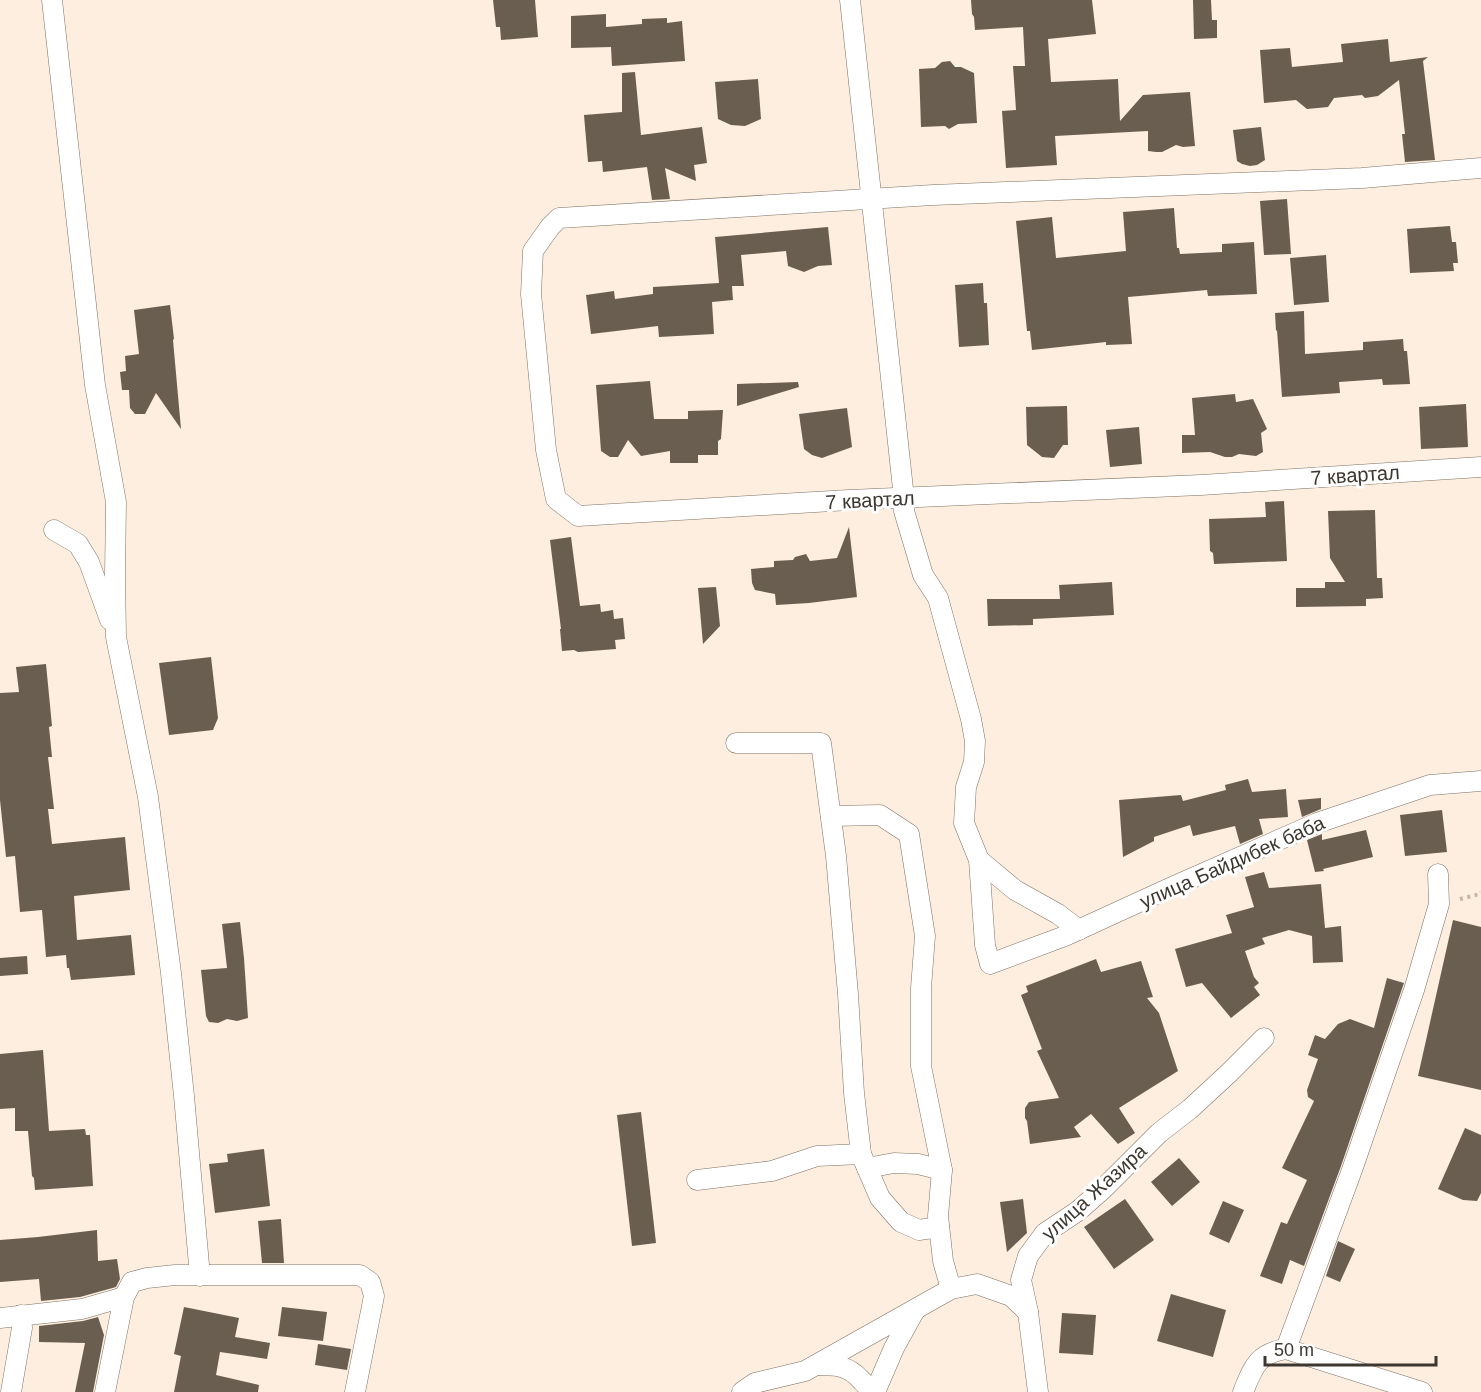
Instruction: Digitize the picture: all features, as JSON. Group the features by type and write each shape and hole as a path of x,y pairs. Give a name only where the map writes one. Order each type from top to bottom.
{"street":[{"path":"52,0 95,386 116,502 116,637"},
{"path":"850,0 904,511 923,575 939,598 975,741 974,762 966,787 964,823 979,860 1015,890 1058,914 1079,930"},
{"path":"871,199 1350,178 1481,168"},
{"name":"7 квартал","path":"871,199 559,218 533,251 531,294 546,450 556,499 578,516 904,498 1202,485 1481,466"},
{"path":"54,530 88,548 101,550 116,541"},
{"path":"78,544 90,562 116,637 148,797 178,1040 200,1276"},
{"path":"736,743 821,743 836,856 854,1093 864,1161 880,1198 901,1222 919,1230 939,1227"},
{"name":"улица Байдибек баба","path":"979,860 985,945 990,964 1079,930 1317,823 1430,785 1481,781"},
{"path":"831,816 880,815 909,834 925,936 921,988 921,1066 942,1170 938,1216 943,1261 951,1289"},
{"path":"1286,1349 1414,990 1439,904 1438,874"},
{"name":"улица Жазира","path":"1038,1392 1028,1312 1021,1280 1028,1256 1045,1233 1078,1211 1103,1189 1159,1133 1190,1109 1264,1038"},
{"path":"697,1180 772,1172 817,1156 918,1164 942,1170"},
{"path":"105,1392 124,1297 132,1282 175,1275 360,1275 370,1282 374,1296 355,1392"},
{"path":"742,1392 755,1383 805,1371 951,1289 978,1284 1011,1296 1028,1312"},
{"path":"0,1318 82,1309 124,1297"},
{"path":"875,1392 894,1348 915,1310"},
{"path":"11,1392 22,1328 21,1315"},
{"path":"1243,1392 1253,1368 1262,1357 1273,1351 1286,1349 1422,1392"},
{"path":"816,1365 838,1366 854,1372 868,1387 869,1392"},
{"path":"787,1392 794,1373"}],"building":[{"path":"493,0 535,0 538,37 501,40 500,27 496,27"},
{"path":"971,0 1092,0 1096,34 1048,39 1051,82 1118,79 1120,121 1143,95 1190,92 1195,146 1176,145 1162,152 1148,151 1148,131 1055,136 1057,165 1006,168 1002,111 1016,110 1013,66 1025,66 1023,27 975,30"},
{"path":"1193,0 1211,0 1212,20 1217,20 1217,38 1194,39"},
{"path":"606,14 606,27 642,24 642,19 667,18 667,23 682,21 685,61 612,66 611,47 571,48 571,16"},
{"path":"1388,39 1390,62 1428,57 1423,61 1435,160 1405,162 1402,134 1405,134 1399,80 1378,96 1334,98 1328,107 1307,109 1296,100 1264,103 1260,50 1290,48 1292,67 1343,62 1341,44"},
{"path":"950,61 955,67 961,67 974,73 977,123 958,124 949,129 945,126 921,127 919,69 935,68 942,62"},
{"path":"635,72 641,135 702,127 707,163 694,165 696,181 665,168 670,199 652,200 647,167 603,172 602,161 588,162 584,115 622,112 622,73"},
{"path":"758,79 761,119 745,126 731,125 718,119 715,82"},
{"path":"1261,127 1265,160 1250,166 1237,161 1233,130"},
{"path":"1287,199 1291,254 1264,255 1260,201"},
{"path":"1174,208 1177,248 1180,254 1222,252 1222,244 1254,242 1257,294 1208,296 1207,290 1128,297 1132,344 1106,345 1106,342 1032,350 1030,331 1027,331 1016,221 1052,217 1056,258 1126,251 1123,212"},
{"path":"1450,226 1452,242 1456,242 1458,263 1453,263 1454,271 1410,273 1407,229"},
{"path":"828,227 832,265 818,266 804,272 788,266 786,251 741,255 744,286 732,286 733,300 712,302 714,334 659,337 658,326 591,334 586,295 614,291 615,299 653,294 653,287 719,283 715,237"},
{"path":"1326,255 1329,302 1294,305 1290,258"},
{"path":"983,283 984,303 987,303 989,345 959,347 955,285"},
{"path":"170,305 181,429 156,393 145,414 135,414 130,408 129,390 122,390 120,372 126,371 125,356 139,354 134,310"},
{"path":"1304,311 1305,354 1363,350 1363,342 1403,339 1404,351 1407,351 1410,384 1383,385 1382,379 1339,382 1340,393 1282,397 1275,313"},
{"path":"650,381 654,419 688,419 688,411 723,410 718,455 698,455 698,463 670,463 670,451 641,456 628,440 618,457 610,457 601,451 596,385"},
{"path":"798,382 799,387 737,406 737,384"},
{"path":"1235,394 1236,402 1253,399 1267,429 1261,433 1263,452 1256,456 1239,454 1232,457 1210,452 1182,453 1182,435 1195,435 1192,398"},
{"path":"1466,404 1468,447 1421,449 1419,407"},
{"path":"1067,406 1068,445 1063,445 1054,458 1042,457 1027,445 1026,407"},
{"path":"847,408 852,447 822,458 804,449 799,414"},
{"path":"1139,427 1142,464 1110,467 1106,430"},
{"path":"1284,501 1287,561 1214,564 1213,553 1210,551 1209,519 1266,517 1265,502"},
{"path":"1375,510 1377,578 1382,578 1383,598 1366,599 1366,606 1296,607 1296,588 1325,588 1325,582 1345,582 1330,558 1328,511"},
{"path":"849,527 857,597 776,605 775,594 755,590 751,569 774,567 774,561 793,560 795,557 806,554 810,561 837,558"},
{"path":"571,537 580,606 600,604 601,612 613,610 614,619 623,618 625,639 615,640 616,649 562,651 550,540"},
{"path":"1112,582 1114,615 1033,619 1033,625 988,626 987,599 1060,599 1059,585"},
{"path":"716,587 720,626 703,644 698,588"},
{"path":"211,657 218,718 213,730 169,735 159,663"},
{"path":"46,664 52,726 49,727 52,757 48,757 54,809 48,809 52,844 125,837 130,890 74,896 77,940 131,935 135,975 71,980 66,955 46,957 42,910 20,912 15,856 6,857 0,800 0,693 19,692 16,667"},
{"path":"1248,779 1252,792 1286,789 1288,817 1259,819 1263,834 1240,844 1235,826 1193,836 1190,825 1154,837 1154,841 1123,857 1119,800 1181,795 1183,801 1226,790 1225,785"},
{"path":"1321,798 1321,809 1302,817 1298,800"},
{"path":"1442,810 1447,852 1405,856 1400,815"},
{"path":"1366,830 1373,857 1315,872 1307,840 1322,834 1322,840"},
{"path":"1264,872 1269,888 1321,884 1325,928 1341,926 1343,962 1313,963 1312,936 1289,930 1262,938 1265,944 1245,951 1254,977 1259,983 1254,987 1260,995 1231,1018 1202,983 1186,987 1175,949 1232,933 1226,915 1254,907 1245,877"},
{"path":"1453,920 1481,927 1481,1090 1418,1076"},
{"path":"240,922 248,1018 237,1021 227,1019 218,1023 209,1022 206,1016 201,970 227,968 222,924"},
{"path":"27,956 28,974 0,976 0,958"},
{"path":"1096,959 1101,972 1141,961 1153,997 1147,998 1159,1013 1178,1071 1119,1108 1135,1133 1118,1144 1091,1114 1074,1127 1081,1137 1030,1144 1025,1108 1029,1102 1059,1098 1037,1051 1042,1049 1021,995 1028,992 1026,986"},
{"path":"1387,978 1404,983 1304,1266 1290,1260 1282,1284 1260,1276 1281,1222 1287,1224 1307,1180 1282,1168 1314,1101 1308,1097 1307,1090 1318,1059 1308,1055 1315,1035 1325,1039 1338,1024 1350,1019 1374,1028"},
{"path":"43,1050 49,1131 85,1129 86,1135 90,1135 93,1186 35,1190 28,1131 15,1131 15,1108 0,1109 0,1054"},
{"path":"641,1112 656,1243 632,1246 617,1115"},
{"path":"1465,1128 1481,1135 1481,1193 1477,1201 1463,1200 1438,1189"},
{"path":"264,1149 270,1206 215,1213 209,1164 228,1162 227,1154"},
{"path":"1179,1158 1200,1182 1172,1206 1151,1182"},
{"path":"1023,1199 1027,1233 1007,1252 1000,1202"},
{"path":"1125,1199 1154,1240 1114,1269 1084,1227"},
{"path":"1223,1201 1244,1210 1229,1243 1209,1234"},
{"path":"281,1219 284,1263 262,1263 258,1221"},
{"path":"97,1230 98,1261 117,1259 120,1279 116,1287 80,1297 41,1301 39,1279 0,1282 0,1240"},
{"path":"1338,1241 1355,1249 1340,1282 1326,1276"},
{"path":"1171,1294 1226,1310 1213,1357 1157,1341"},
{"path":"184,1307 239,1318 235,1337 270,1343 267,1359 220,1352 216,1375 259,1385 258,1392 174,1392 181,1356 174,1354"},
{"path":"282,1307 327,1312 323,1341 278,1336"},
{"path":"1062,1313 1096,1315 1093,1355 1059,1353"},
{"path":"98,1317 104,1335 93,1392 75,1392 85,1343 39,1342 39,1326"},
{"path":"318,1344 351,1349 347,1370 315,1365"}]}
